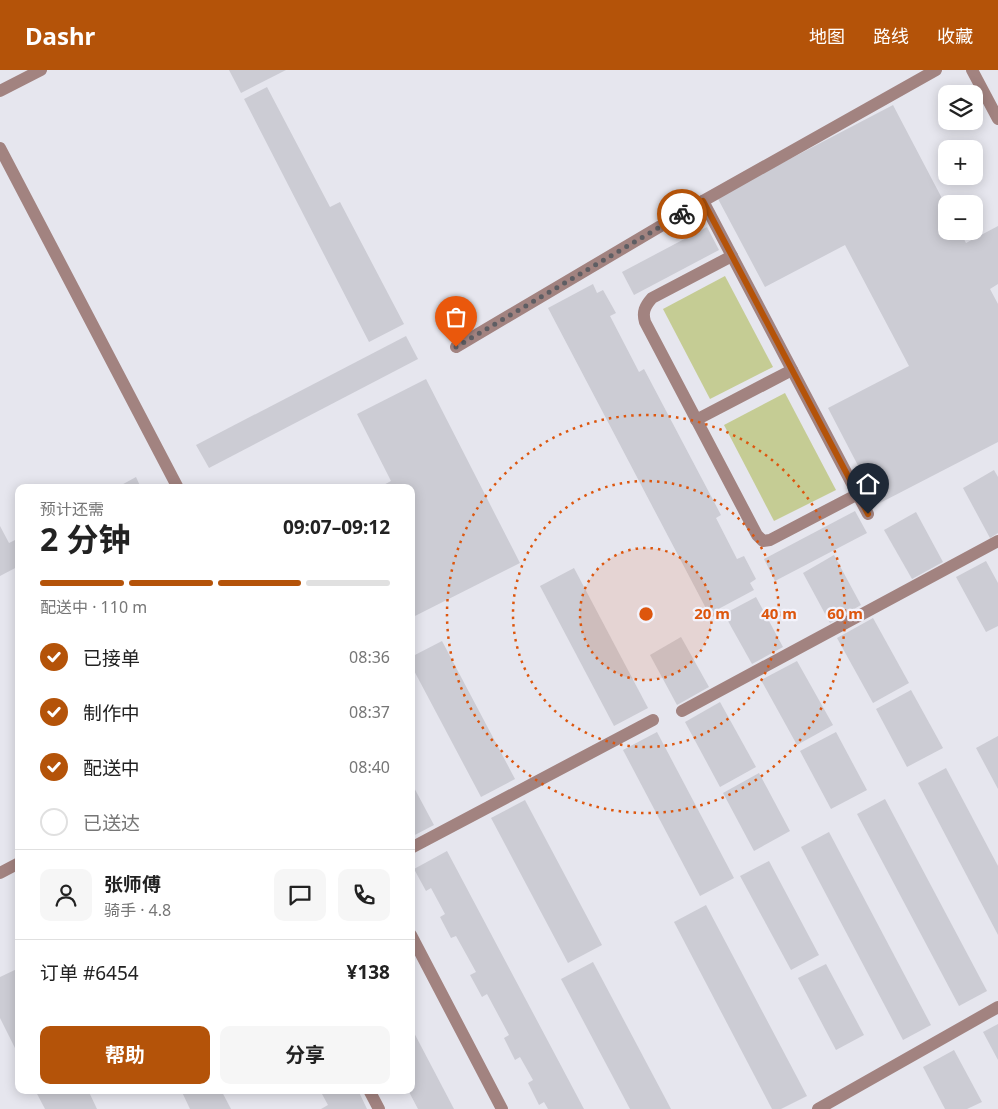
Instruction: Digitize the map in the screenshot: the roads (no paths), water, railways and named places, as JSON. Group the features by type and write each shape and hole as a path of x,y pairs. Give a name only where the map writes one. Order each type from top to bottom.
{"street":[{"path":"0,91 41,70"},
{"path":"456,347 703,201 936,70"},
{"path":"972,70 998,119"},
{"path":"0,148 176,484"},
{"path":"703,201 868,514"},
{"path":"732,256 652,298 646,304 643,314 645,322 696,420 757,535 763,541 770,540 858,494"},
{"path":"696,420 792,370"},
{"path":"682,711 998,541"},
{"path":"415,846 653,720"},
{"path":"0,873 15,865"},
{"path":"415,943 502,1109"},
{"path":"818,1109 998,1007"},
{"path":"372,1094 379,1109"}]}
